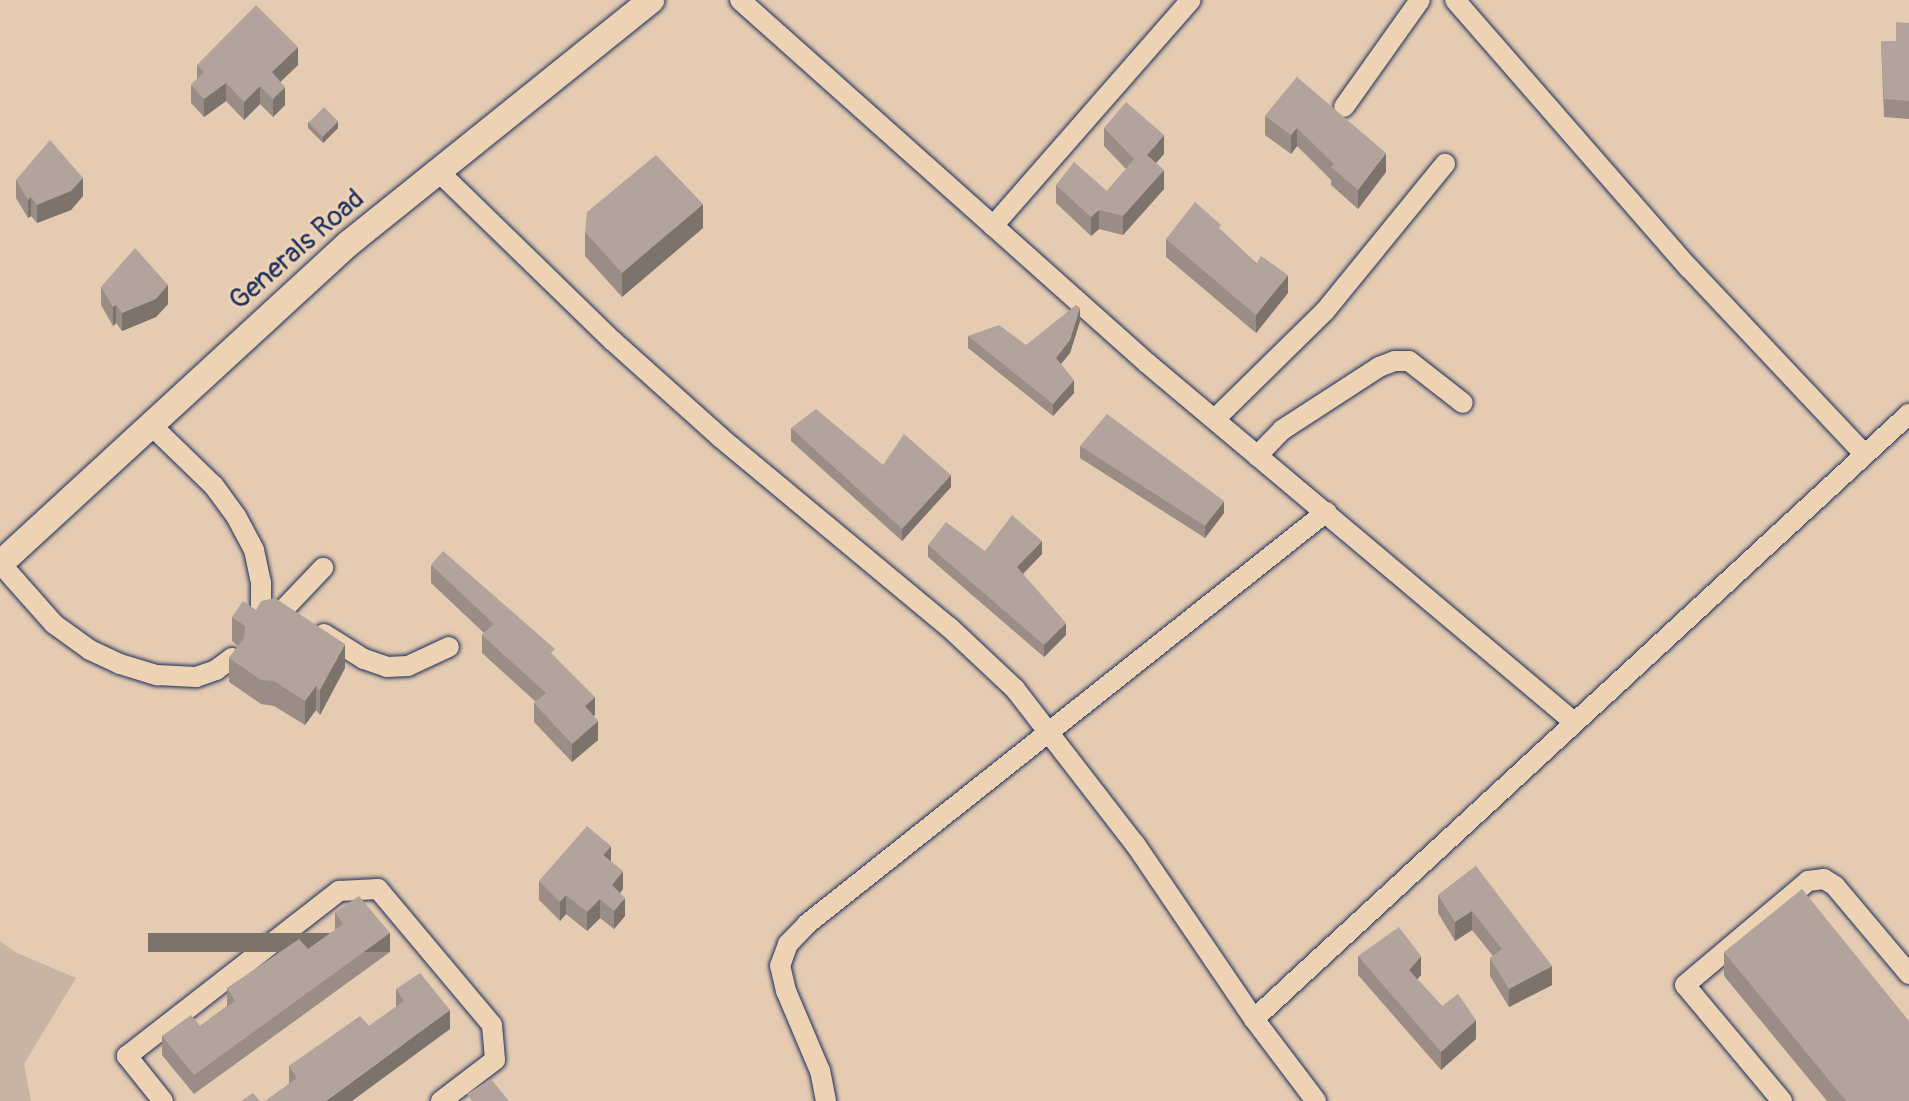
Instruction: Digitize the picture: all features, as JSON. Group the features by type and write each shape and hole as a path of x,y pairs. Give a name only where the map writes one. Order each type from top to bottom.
{"street":[{"name":"Generals Road","path":"0,563 348,244 651,0"},
{"path":"740,0 1257,456 1574,722"},
{"path":"993,226 1191,0"},
{"path":"1344,107 1420,0"},
{"path":"1455,0 1689,268 1864,454"},
{"path":"1215,419 1325,311 1445,164"},
{"path":"438,171 613,341 721,438 949,627 1015,689 1135,844 1254,1019 1316,1101"},
{"path":"1257,456 1282,430 1379,367 1395,361 1409,361 1463,403"},
{"path":"1254,1019 1909,414"},
{"path":"151,425 214,486 236,516 254,550 261,604 298,617 364,659 387,667 408,666 449,647"},
{"path":"826,1101 820,1071 786,991 780,966 788,944 807,924 1326,512"},
{"path":"0,563 54,624 90,650 120,664 157,675 196,677 216,670 232,658"},
{"path":"298,617 323,568"},
{"path":"1782,1101 1685,985 1808,881 1824,879 1835,886 1909,974"},
{"path":"163,1101 127,1056 339,891 378,889 492,1025 495,1060 441,1101"}],"shaded area":[{"path":"0,941 17,953 76,978 24,1064 31,1101 0,1101"}],"building":[{"path":"256,5 298,47 272,72 285,87 273,99 260,86 244,102 226,83 204,99 191,85 204,72 197,65"},
{"path":"1896,22 1909,23 1909,101 1884,99 1881,41 1896,41"},
{"path":"1297,77 1386,153 1358,190 1331,167 1334,164 1297,128 1291,135 1265,116"},
{"path":"1126,102 1164,135 1147,155 1164,170 1123,216 1099,210 1091,217 1056,185 1074,162 1107,191 1134,159 1104,128"},
{"path":"324,107 338,121 323,137 308,123"},
{"path":"50,140 83,178 71,191 37,205 31,197 28,200 16,180"},
{"path":"656,155 703,204 622,273 585,232 587,212"},
{"path":"1195,202 1221,225 1219,228 1256,264 1261,256 1288,275 1256,315 1166,239"},
{"path":"135,248 168,285 156,299 122,313 116,305 113,307 101,287"},
{"path":"1076,305 1080,308 1070,340 1056,358 1074,380 1053,404 968,336 999,325 1026,345"},
{"path":"816,409 883,465 904,434 951,475 902,529 791,428"},
{"path":"1107,414 1224,501 1205,526 1080,446"},
{"path":"1012,515 1042,541 1017,567 1066,623 1044,645 928,545 946,522 985,551"},
{"path":"443,551 555,649 551,653 595,697 585,706 598,721 572,744 534,703 546,693 482,635 494,624 431,565"},
{"path":"275,598 345,644 320,690 316,686 305,701 274,681 261,680 229,658 244,638 245,626 232,617 243,601 256,610 261,601"},
{"path":"587,826 611,846 603,855 623,871 612,885 625,898 614,911 600,899 587,912 566,895 560,902 539,881"},
{"path":"1476,866 1552,966 1509,989 1490,958 1502,949 1472,911 1455,922 1438,895"},
{"path":"1802,889 1909,1021 1909,1101 1846,1101 1724,952"},
{"path":"359,896 390,933 194,1075 162,1036 191,1015 200,1026 235,1001 227,988 299,939 308,949 343,924 335,912"},
{"path":"1399,927 1421,956 1409,970 1442,1006 1458,994 1476,1020 1441,1052 1358,956"},
{"path":"420,973 450,1010 326,1101 265,1101 297,1078 289,1066 360,1016 369,1026 404,1001 396,989"},
{"path":"491,1079 509,1101 472,1101 467,1094"},
{"path":"253,1093 260,1101 241,1101"}]}
